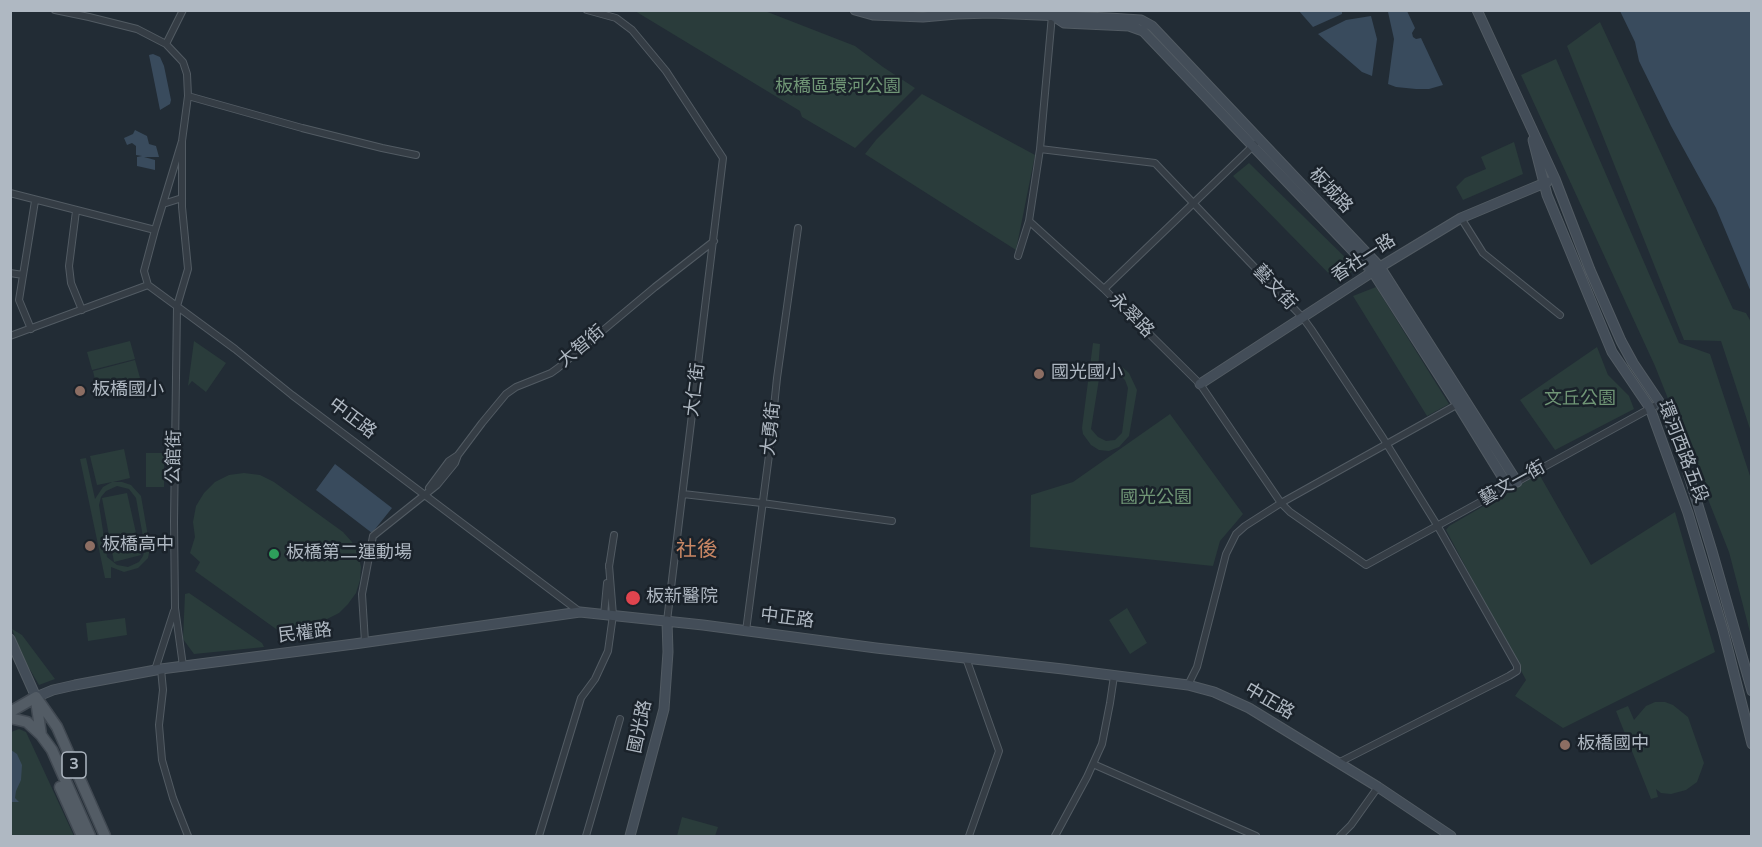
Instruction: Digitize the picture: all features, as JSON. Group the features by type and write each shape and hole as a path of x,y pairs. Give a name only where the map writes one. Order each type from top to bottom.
{"main road":[{"name":"民權路","path":"10,702 36,697"},
{"name":"民權路","path":"10,712 36,697"},
{"name":"3","path":"36,697 46,753 82,837"},
{"name":"3","path":"36,697 57,727 105,837"},
{"path":"10,718 31,724 42,737"},
{"name":"3","path":"42,737 52,750 90,837"}],"street":[{"path":"10,336 148,285 144,271 182,141 188,96 187,74 183,62 166,44 137,29 55,10"},
{"path":"166,44 182,13 173,10"},
{"name":"大仁街","path":"587,10 616,18 632,30 666,71 723,158 667,621"},
{"name":"板城路","path":"855,10 873,15 923,17 953,12 1053,15 1141,20 1152,26 1376,270 1512,484"},
{"name":"環河西路五段","path":"1477,10 1555,179 1590,270 1621,341 1660,403 1682,453 1752,691"},
{"path":"1018,256 1029,220 1040,149 1053,15"},
{"path":"188,96 302,128 416,155"},
{"name":"環河西路五段","path":"1526,116 1547,195 1612,352 1650,408 1688,513 1723,630 1752,744"},
{"name":"公館街","path":"182,141 182,198 188,269 177,306 174,522 176,608 183,666"},
{"path":"1104,289 1257,143"},
{"name":"藝文街","path":"1040,149 1155,163 1303,318 1437,525 1517,666 1517,671 1470,697 1338,763"},
{"name":"香社一路","path":"1200,384 1461,218 1555,179"},
{"path":"10,193 155,230"},
{"path":"163,204 182,198"},
{"path":"31,329 19,300 35,201"},
{"path":"76,211 69,266 71,283 82,310"},
{"path":"1461,218 1483,253 1560,315"},
{"name":"永翠路","path":"1029,220 1104,289 1200,384 1281,503 1290,512 1366,565"},
{"name":"大勇街","path":"746,631 798,228"},
{"name":"大智街","path":"365,642 362,594 373,536 425,494 449,461 458,455 506,394 558,368 638,300 714,241"},
{"path":"10,273 23,275"},
{"name":"中正路","path":"148,285 580,612 1188,685 1214,692 1249,708 1378,787 1451,837"},
{"path":"10,298 19,300"},
{"path":"1188,685 1197,667 1226,554 1236,534 1281,503 1462,402"},
{"name":"藝文一街","path":"1366,565 1660,403"},
{"path":"683,494 892,521"},
{"path":"538,837 581,698 595,679 608,651 609,565 614,535"},
{"path":"176,608 158,670 163,690 159,725 162,760 188,837"},
{"name":"民權路","path":"36,697 75,685 183,666 580,612"},
{"name":"國光路","path":"630,837 664,709 668,652 667,621"},
{"path":"10,639 36,697"},
{"path":"966,658 999,751 969,837"},
{"path":"1055,837 1102,744 1114,676"},
{"path":"586,837 620,718"},
{"path":"1093,765 1256,837"},
{"path":"1340,837 1378,787"}],"green space":[{"name":"板橋區環河公園","path":"635,11 765,11 855,46 915,88 855,148 802,117 800,111"},
{"path":"1600,22 1733,309 1746,313 1751,322 1751,432 1721,341 1684,340 1567,46"},
{"path":"1556,59 1679,343 1710,354 1751,479 1751,636 1729,552 1655,366 1521,75"},
{"name":"板橋區環河公園","path":"922,94 1035,155 1016,250 865,154"},
{"path":"1514,142 1523,174 1463,200 1456,187 1465,178 1486,169 1481,157"},
{"path":"1249,163 1356,268 1338,283 1233,176"},
{"path":"1376,287 1449,404 1427,416 1353,296"},
{"path":"130,341 135,359 92,370 87,352"},
{"path":"194,341 226,363 206,392 192,381 188,386"},
{"path":"1093,343 1100,344 1098,371 1110,365 1121,366 1129,373 1137,390 1129,436 1119,447 1109,451 1099,450 1091,445 1083,434","holes":["1114,373 1121,376 1128,388 1122,433 1115,440 1106,441 1098,437 1091,429 1099,379"]},
{"name":"文丘公園","path":"1597,347 1608,375 1629,396 1634,409 1555,450 1520,400"},
{"path":"135,360 140,378 97,389 93,371"},
{"name":"國光公園","path":"1170,414 1243,514 1220,541 1213,566 1030,547 1031,495 1073,482"},
{"path":"124,449 130,478 113,482 131,485 141,496 150,548 148,558 138,568 124,572 111,567 111,578 105,578 80,459 86,458 95,499 103,487 112,482 97,485 90,456","holes":["117,486 129,489 136,498 145,548 139,562 128,567 117,565 107,557 99,505 106,491"]},
{"path":"146,453 164,453 164,487 146,487"},
{"name":"板橋第二運動場","path":"244,473 260,475 274,482 343,532 352,542 358,554 361,567 356,593 339,613 314,622 310,629 300,632 289,625 283,634 195,571 200,562 190,553 195,537 193,522 196,506 215,482 229,475"},
{"path":"1539,474 1591,565 1675,512 1715,652 1563,728 1515,696 1526,680 1446,530 1449,526"},
{"path":"127,493 141,555 114,562 102,498"},
{"path":"189,593 262,643 264,647 194,654 183,639 185,594"},
{"path":"1127,608 1147,643 1130,654 1109,620"},
{"path":"125,618 127,635 88,641 86,623"},
{"path":"12,629 22,635 55,679 39,685 22,656"},
{"path":"1655,702 1673,705 1688,717 1704,763 1697,782 1686,790 1671,794 1661,793 1656,789 1658,797 1651,799 1616,711 1628,706 1634,720 1646,706"},
{"path":"19,729 26,732 74,836 11,836 11,732"},
{"path":"682,817 718,827 715,836 677,836"}],"water":[{"path":"1299,11 1342,11 1342,14 1313,27"},
{"path":"1407,11 1415,28 1412,33 1413,37 1421,38 1443,85 1429,89 1416,89 1388,84 1394,39 1388,12"},
{"path":"1620,11 1751,11 1751,292 1716,208 1671,126 1639,61 1635,42"},
{"path":"1371,16 1377,39 1372,76 1362,72 1318,34 1346,20"},
{"path":"149,55 160,57 164,66 171,100 170,104 160,110"},
{"path":"135,130 147,136 149,144 156,146 159,157 144,157 155,160 155,170 137,166 137,157 142,156 136,155 136,146 132,143 127,145 124,138 133,134"},
{"path":"335,464 392,508 372,533 316,490"},
{"path":"11,750 17,754 22,765 21,780 15,798 19,802 11,804"}],"place":[{"name":"國光國小","path":"1039,374"},
{"name":"板橋國小","path":"80,391"},
{"name":"板橋高中","path":"90,546"},
{"name":"板橋第二運動場","path":"274,554"},
{"name":"板新醫院","path":"633,598"},
{"name":"板橋國中","path":"1565,745"}],"district":[{"name":"社後","path":"697,551"}]}
